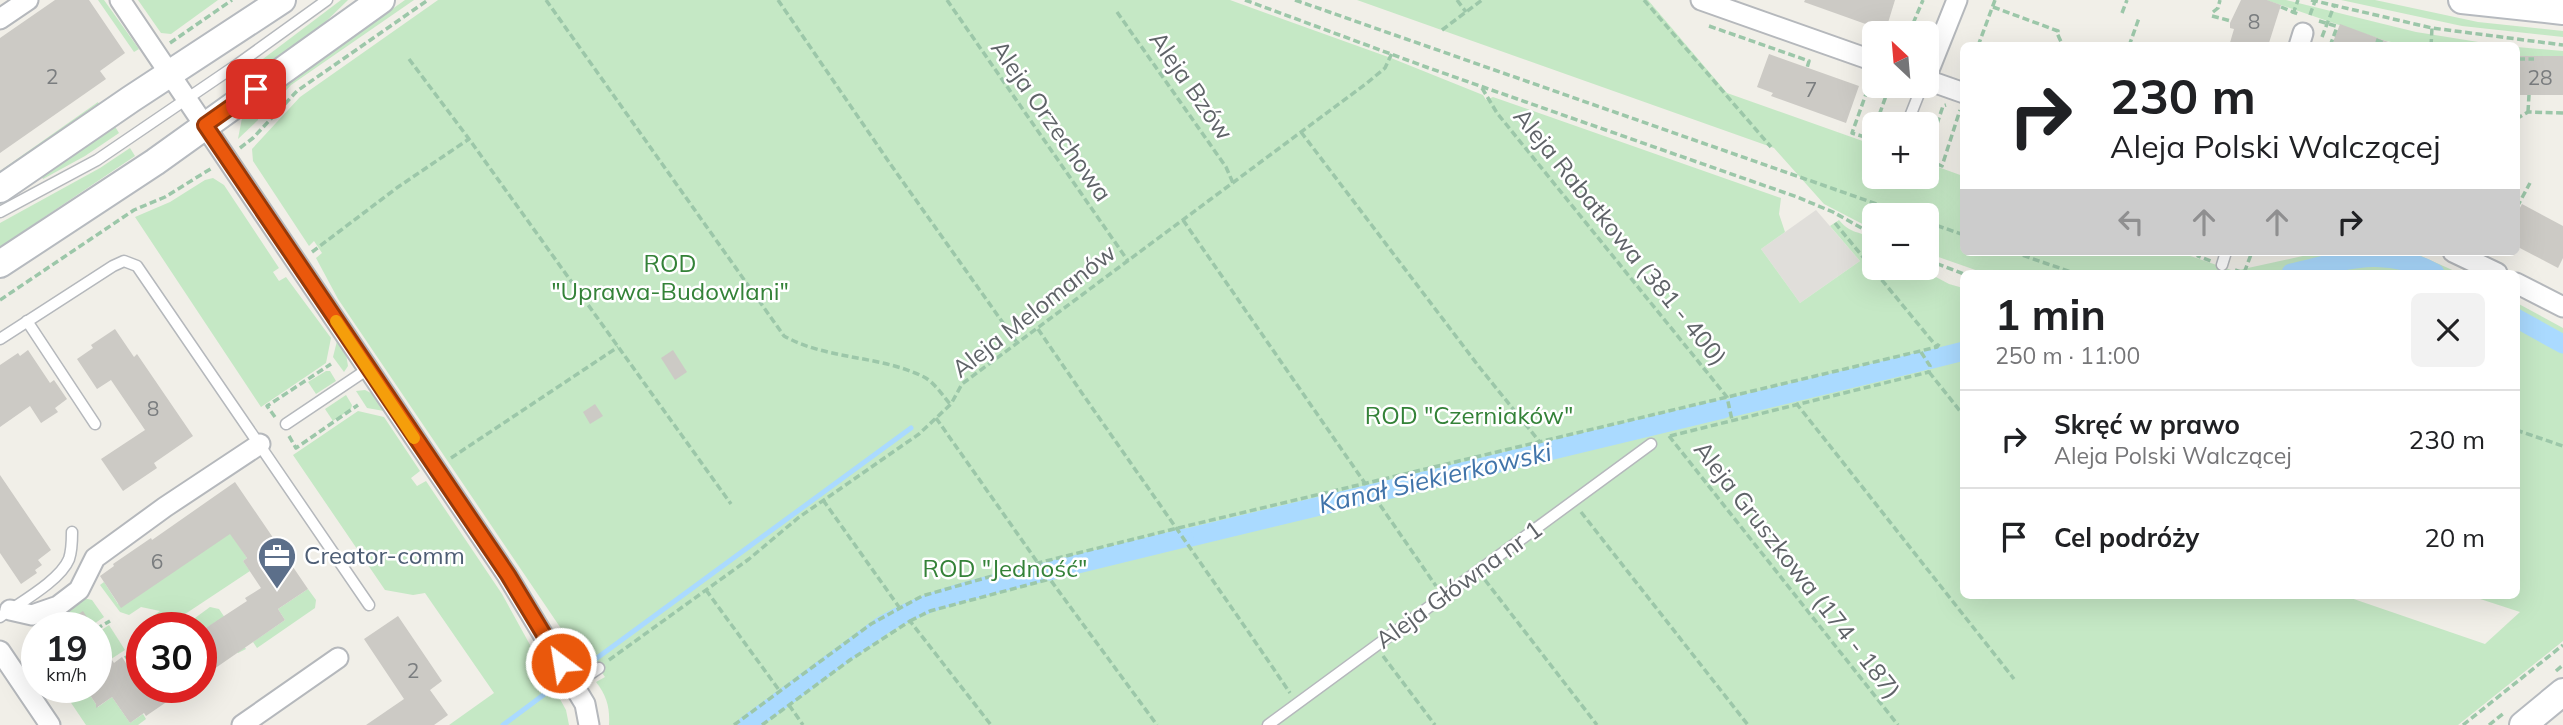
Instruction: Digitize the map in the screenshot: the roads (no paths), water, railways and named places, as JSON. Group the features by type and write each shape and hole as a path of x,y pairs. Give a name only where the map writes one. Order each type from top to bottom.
{"main road":[{"path":"0,189 282,0"},
{"path":"0,264 138,174 381,0"},
{"path":"2462,0 2563,12"},
{"path":"2523,725 2563,692"}],"street":[{"path":"0,19 28,0"},
{"path":"120,0 508,575 587,708 589,725"},
{"path":"1701,0 1862,64"},
{"path":"1939,46 1957,0"},
{"path":"1939,86 1959,100"},
{"path":"2461,256 2491,270"},
{"path":"2520,285 2563,307"},
{"path":"5,613 32,615 58,606 79,590 95,558 260,444"},
{"path":"0,651 50,725"},
{"path":"242,725 338,658"}],"lane":[{"path":"0,212 97,160 284,33 327,0"},
{"path":"335,33 364,0"},
{"path":"2222,265 2225,256"},
{"path":"0,339 113,266 124,261 137,266 369,606"},
{"path":"27,321 95,424"},
{"path":"286,424 368,369"},
{"name":"Aleja Główna nr 1","path":"1268,725 1651,444"},
{"path":"5,613 56,577 68,561 72,547 72,531"},
{"path":"574,684 599,668"}],"waterway":[{"name":"Kanał Siekierkowski","path":"2304,270 2364,258 2398,260 2429,270"},
{"name":"Kanał Siekierkowski","path":"2520,320 2563,344"},
{"name":"Kanał Siekierkowski","path":"1928,360 1960,352"},
{"name":"Kanał Siekierkowski","path":"1733,407 1923,361"},
{"name":"Kanał Siekierkowski","path":"1187,538 1723,409"},
{"path":"597,658 911,428"},
{"name":"Kanał Siekierkowski","path":"1049,571 1184,538"},
{"name":"Kanał Siekierkowski","path":"747,725 883,625 902,615 961,593 1042,572"},
{"path":"503,725 546,693"}],"place":[{"name":"Creator-comm","path":"277,590"}],"park label":[{"name":"ROD \"Uprawa-Budowlani\"","path":"670,278"},
{"name":"ROD \"Czerniaków\"","path":"1469,416"},
{"name":"ROD \"Jedność\"","path":"1005,569"}]}
